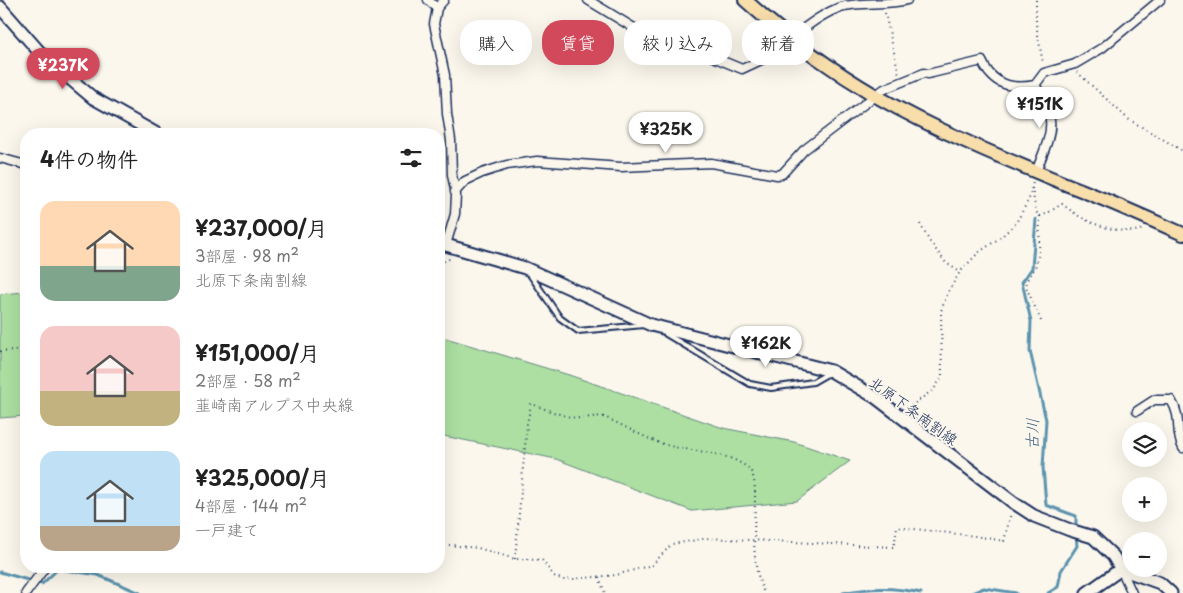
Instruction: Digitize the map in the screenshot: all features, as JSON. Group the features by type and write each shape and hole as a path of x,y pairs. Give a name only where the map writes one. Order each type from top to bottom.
{"main road":[{"path":"745,0 769,20"},
{"path":"0,7 44,56 93,98 146,128"},
{"path":"814,54 875,95 915,117 1036,172 1183,234"},
{"name":"北原下条南割線","path":"445,245 525,268 651,325 832,372 875,397 1014,503 1034,516 1093,537 1113,556 1121,569"},
{"path":"1087,593 1121,569 1160,583 1171,593"}],"street":[{"path":"428,0 437,8"},
{"path":"444,0 437,8 434,24 445,75 455,192 454,214 445,239"},
{"path":"588,0 634,28 662,36 742,69 751,65"},
{"path":"814,24 825,15 843,6 883,4 907,0"},
{"path":"455,192 465,181 482,173 507,166 537,161 621,167 711,164 777,175 782,174 804,150 875,95 901,81 924,73 928,74 982,61 990,75 1010,87 1022,88 1035,85 1044,73 1086,59 1160,0"},
{"path":"1035,85 1047,105 1052,123 1051,133 1036,172"},
{"path":"0,158 20,163"},
{"path":"1137,411 1154,400 1170,400 1177,408 1180,420 1180,442 1183,448"},
{"path":"1121,569 1132,593"},
{"path":"26,593 42,573"}],"lane":[{"path":"525,268 560,318 578,331 651,325 750,384 771,388 813,382 832,372"}],"path":[{"path":"1036,0 1036,24 1044,73"},
{"path":"883,4 901,81"},
{"path":"1070,65 1128,119 1183,151"},
{"path":"898,415 923,399 934,389 942,377 941,311 948,292 960,272 978,253 1001,238 1016,223 1029,199 1036,172"},
{"path":"1032,186 1036,212 1040,216 1038,253 1035,268 1027,280 1026,287 1042,323"},
{"path":"1040,216 1062,204 1088,222 1124,232 1139,231 1154,221"},
{"path":"920,224 946,264 960,272"},
{"path":"0,351 13,350 20,352"},
{"path":"515,559 526,424 531,404 563,416 578,418 604,417 658,443 710,453 735,461 749,468 753,477 755,494 754,541 757,577 764,593"},
{"path":"445,545 478,548 515,559 542,560 554,576 563,580 616,575 652,565 672,544 708,538 894,548 897,527 966,534 1004,541 1014,503"},
{"path":"599,577 605,593"}],"green space":[{"path":"20,292 20,416 0,418 0,294"},
{"path":"445,338 569,375 723,428 794,442 850,461 797,501 692,511 556,459 445,436"}],"waterway":[{"name":"古川","path":"1036,219 1032,268 1022,282 1031,321 1030,351 1046,420 1043,467 1046,505 1076,516 1076,528"},
{"name":"古川","path":"1048,593 1058,587 1061,571 1077,546 1076,534"},
{"name":"古川","path":"0,572 42,584 54,573"},
{"name":"古川","path":"85,573 98,575 140,593"},
{"name":"古川","path":"972,593 984,588 1016,593"},
{"name":"古川","path":"843,593 882,589 921,593"}]}
